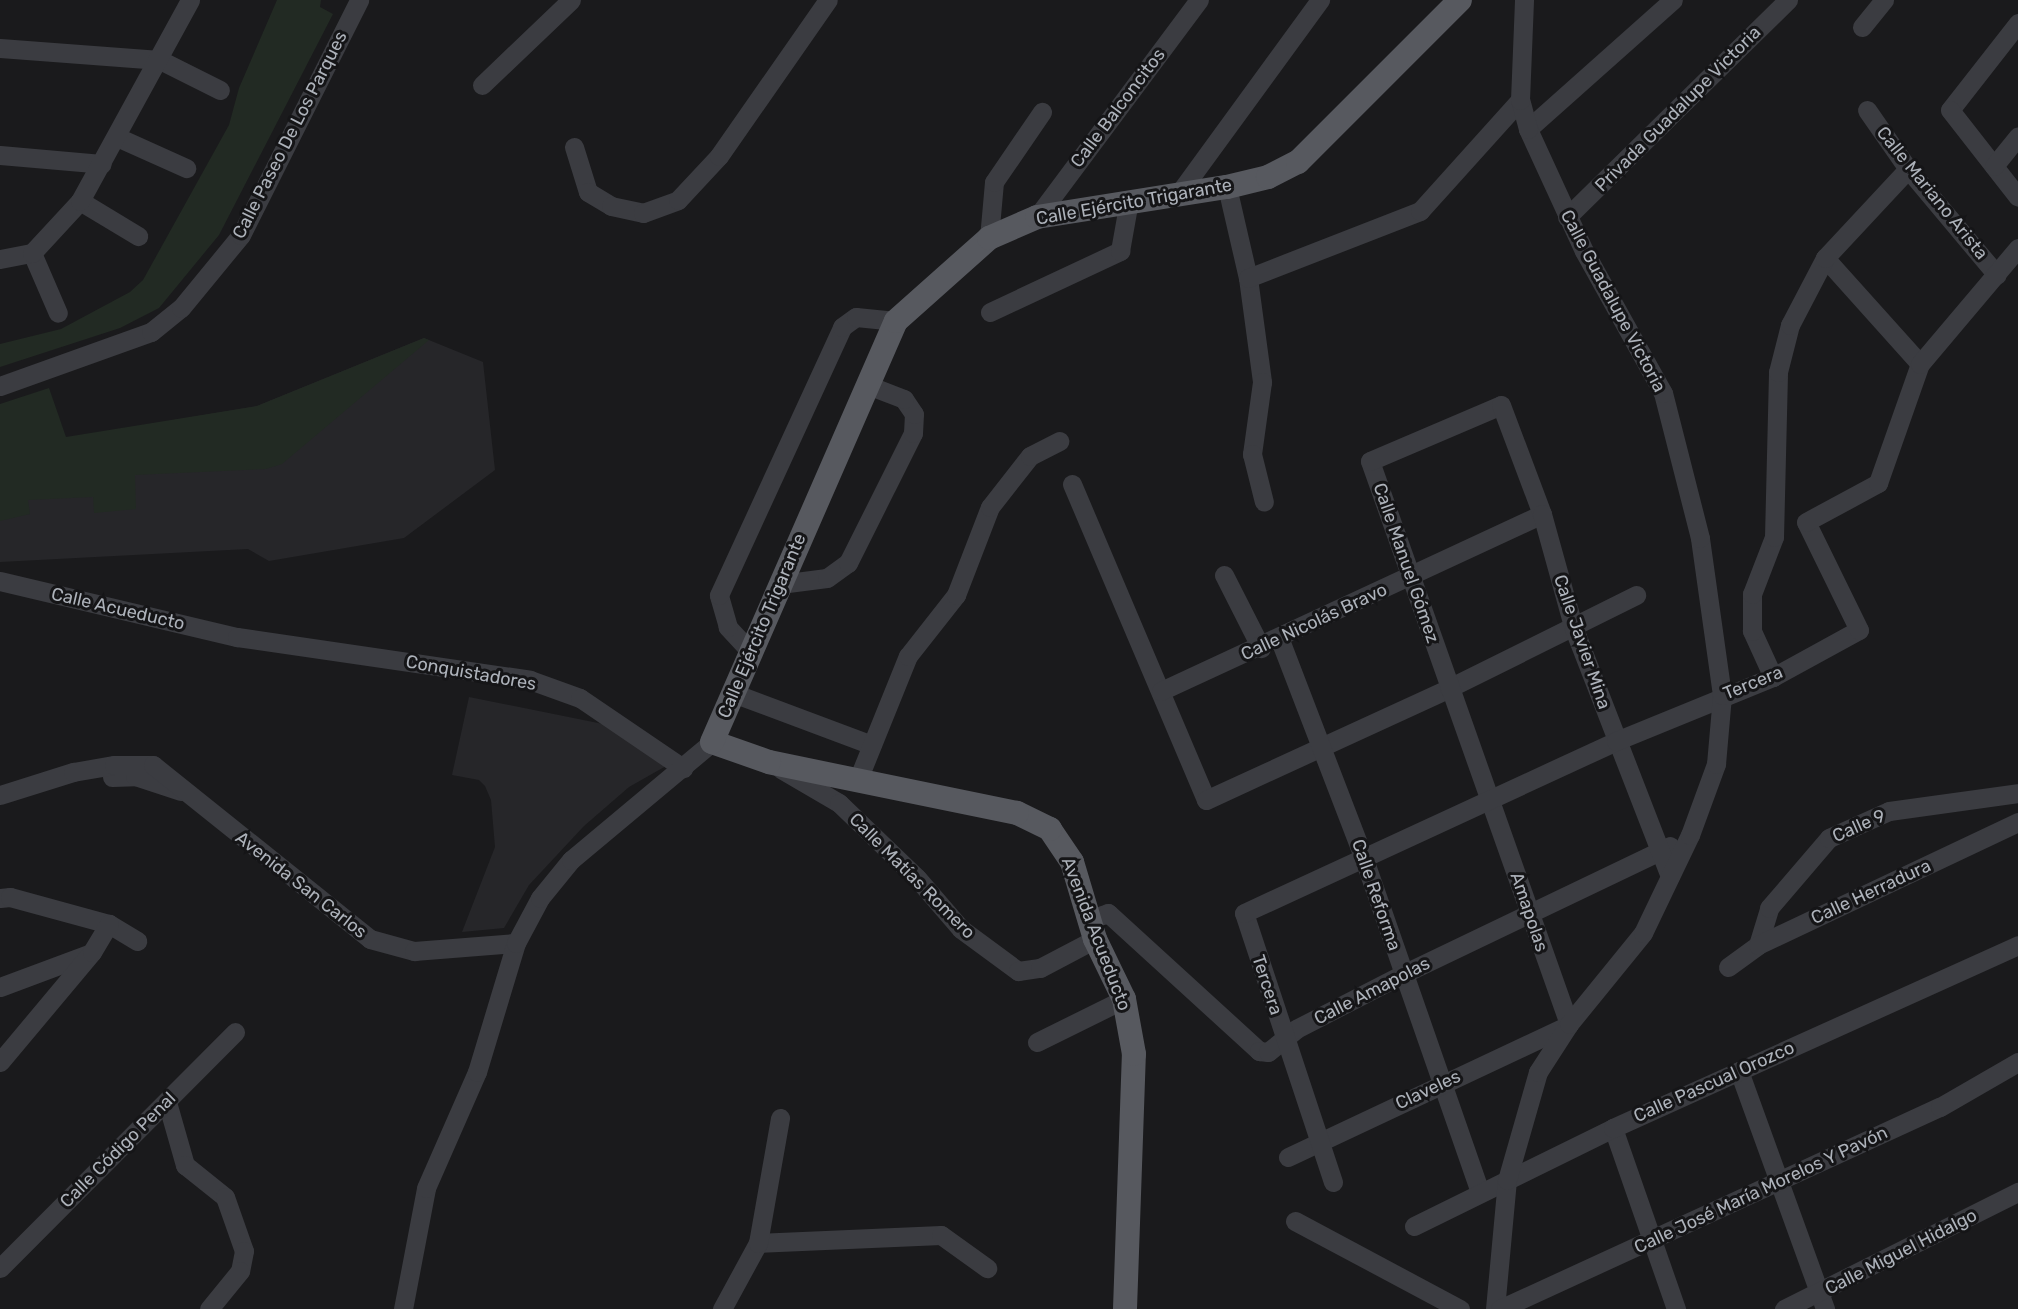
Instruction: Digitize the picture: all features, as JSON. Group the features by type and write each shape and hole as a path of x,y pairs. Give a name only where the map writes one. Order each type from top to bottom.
{"main road":[{"name":"Calle Ejército Trigarante","path":"712,742 896,321 989,238 1037,216 1128,205 1227,187 1268,177 1298,162 1460,0"},
{"name":"Avenida Acueducto","path":"712,742 769,762 1017,813 1050,829 1072,862 1093,929 1124,999 1134,1054 1125,1309"}],"street":[{"path":"0,259 32,253 80,201 160,60 190,0"},
{"name":"Calle Paseo De Los Parques","path":"0,386 151,332 181,308 241,235 359,0"},
{"path":"482,85 571,0"},
{"name":"Calle Balconcitos","path":"1037,216 1199,0"},
{"path":"1177,196 1321,0"},
{"name":"Calle Guadalupe Victoria","path":"1497,1309 1507,1180 1538,1072 1569,1024 1643,933 1690,835 1716,764 1722,695 1700,538 1663,393 1567,217 1528,129 1520,100 1524,0"},
{"path":"1528,129 1673,0"},
{"name":"Privada Guadalupe Victoria","path":"1567,217 1788,0"},
{"path":"1862,26 1884,0"},
{"path":"574,147 588,192 611,206 643,213 678,200 719,156 824,7"},
{"path":"2018,23 1950,110 2018,197"},
{"path":"0,48 160,60 220,90"},
{"path":"1248,278 1420,211 1520,100"},
{"name":"Calle Mariano Arista","path":"1867,110 1908,169 1997,275"},
{"path":"989,238 994,182 1042,112"},
{"path":"1994,166 2018,136"},
{"path":"117,137 186,168"},
{"path":"0,155 102,164"},
{"path":"1773,677 1752,631 1752,594 1774,537 1778,372 1790,325 1825,258 1908,169"},
{"path":"1227,187 1248,278 1262,382 1252,454 1264,502"},
{"path":"80,201 138,236"},
{"path":"990,312 1120,251 1128,205"},
{"path":"1825,258 1920,364 2018,248"},
{"path":"32,253 58,313"},
{"path":"750,652 728,627 719,594 842,327 856,317 896,321"},
{"name":"Tercera","path":"1334,1182 1318,1142 1244,913 1616,741 1722,695 1773,677 1858,630 1807,522 1878,483 1920,364"},
{"path":"780,584 827,578 848,563 913,433 915,414 904,399 867,385"},
{"name":"Calle Javier Mina","path":"1501,405 1542,514 1574,629 1670,876"},
{"name":"Calle Manuel Gómez","path":"1491,799 1449,688 1413,575 1370,461 1501,405"},
{"path":"857,782 908,656 956,594 990,507 1030,456 1059,442"},
{"path":"1072,484 1206,800 1574,629 1636,595"},
{"name":"Calle Nicolás Bravo","path":"1161,691 1280,640 1542,514"},
{"path":"1224,575 1261,648"},
{"name":"Calle Acueducto","path":"0,581 237,637"},
{"name":"Conquistadores","path":"237,637 530,680 580,698 683,768"},
{"name":"Calle Reforma","path":"1280,640 1364,859 1440,1084 1480,1192"},
{"path":"733,693 872,745"},
{"path":"403,1309 426,1188 477,1072 516,943 540,898 571,860 712,742"},
{"name":"Calle Matías Romero","path":"769,762 839,803 917,878 961,929 1018,971 1040,968 1093,929"},
{"name":"Avenida San Carlos","path":"0,795 153,765 182,791 370,939 414,951 516,943"},
{"name":"Avenida San Carlos","path":"0,807 116,771"},
{"name":"Calle 9","path":"1758,945 1769,908 1829,838 1889,811 2018,793"},
{"name":"Amapolas","path":"1491,799 1529,916 1569,1024"},
{"name":"Calle Herradura","path":"1728,967 1758,945 2018,822"},
{"name":"Calle Amapolas","path":"1093,929 1108,913 1259,1051 1268,1052 1296,1029 1690,835"},
{"path":"0,898 10,897 109,924 137,941"},
{"path":"0,1062 92,952 109,924"},
{"name":"Calle Pascual Orozco","path":"1413,1226 1613,1128 2018,945"},
{"path":"0,987 92,952"},
{"path":"1037,1042 1124,999"},
{"name":"Claveles","path":"1288,1157 1569,1024"},
{"name":"Calle Código Penal","path":"0,1268 235,1031"},
{"name":"Calle José María Morelos Y Pavón","path":"1497,1309 1779,1183 1940,1107 2018,1062"},
{"path":"1739,1071 1822,1301"},
{"path":"167,1102 185,1165 225,1197 244,1251 240,1271 209,1309"},
{"path":"722,1309 758,1242 780,1118"},
{"path":"1613,1128 1676,1309"},
{"name":"Calle Miguel Hidalgo","path":"1784,1309 1822,1301 2018,1192"},
{"path":"1295,1220 1460,1309"},
{"path":"758,1242 941,1235 987,1268"}],"shaded area":[{"path":"277,0 321,0 320,7 333,14 219,235 159,308 120,328 0,367 0,344 61,329 130,292 143,280 229,125 239,88"},
{"path":"424,338 483,362 495,470 404,538 269,561 248,549 0,562 0,454 66,438 257,406"},
{"path":"424,338 429,340 282,464 266,469 135,475 136,509 94,513 93,497 28,500 30,514 0,521 0,404 49,388 66,437 257,406"},
{"path":"469,697 603,724 666,766 629,787 584,826 529,885 504,928 462,932 495,847 491,800 485,786 479,780 452,775"}]}
